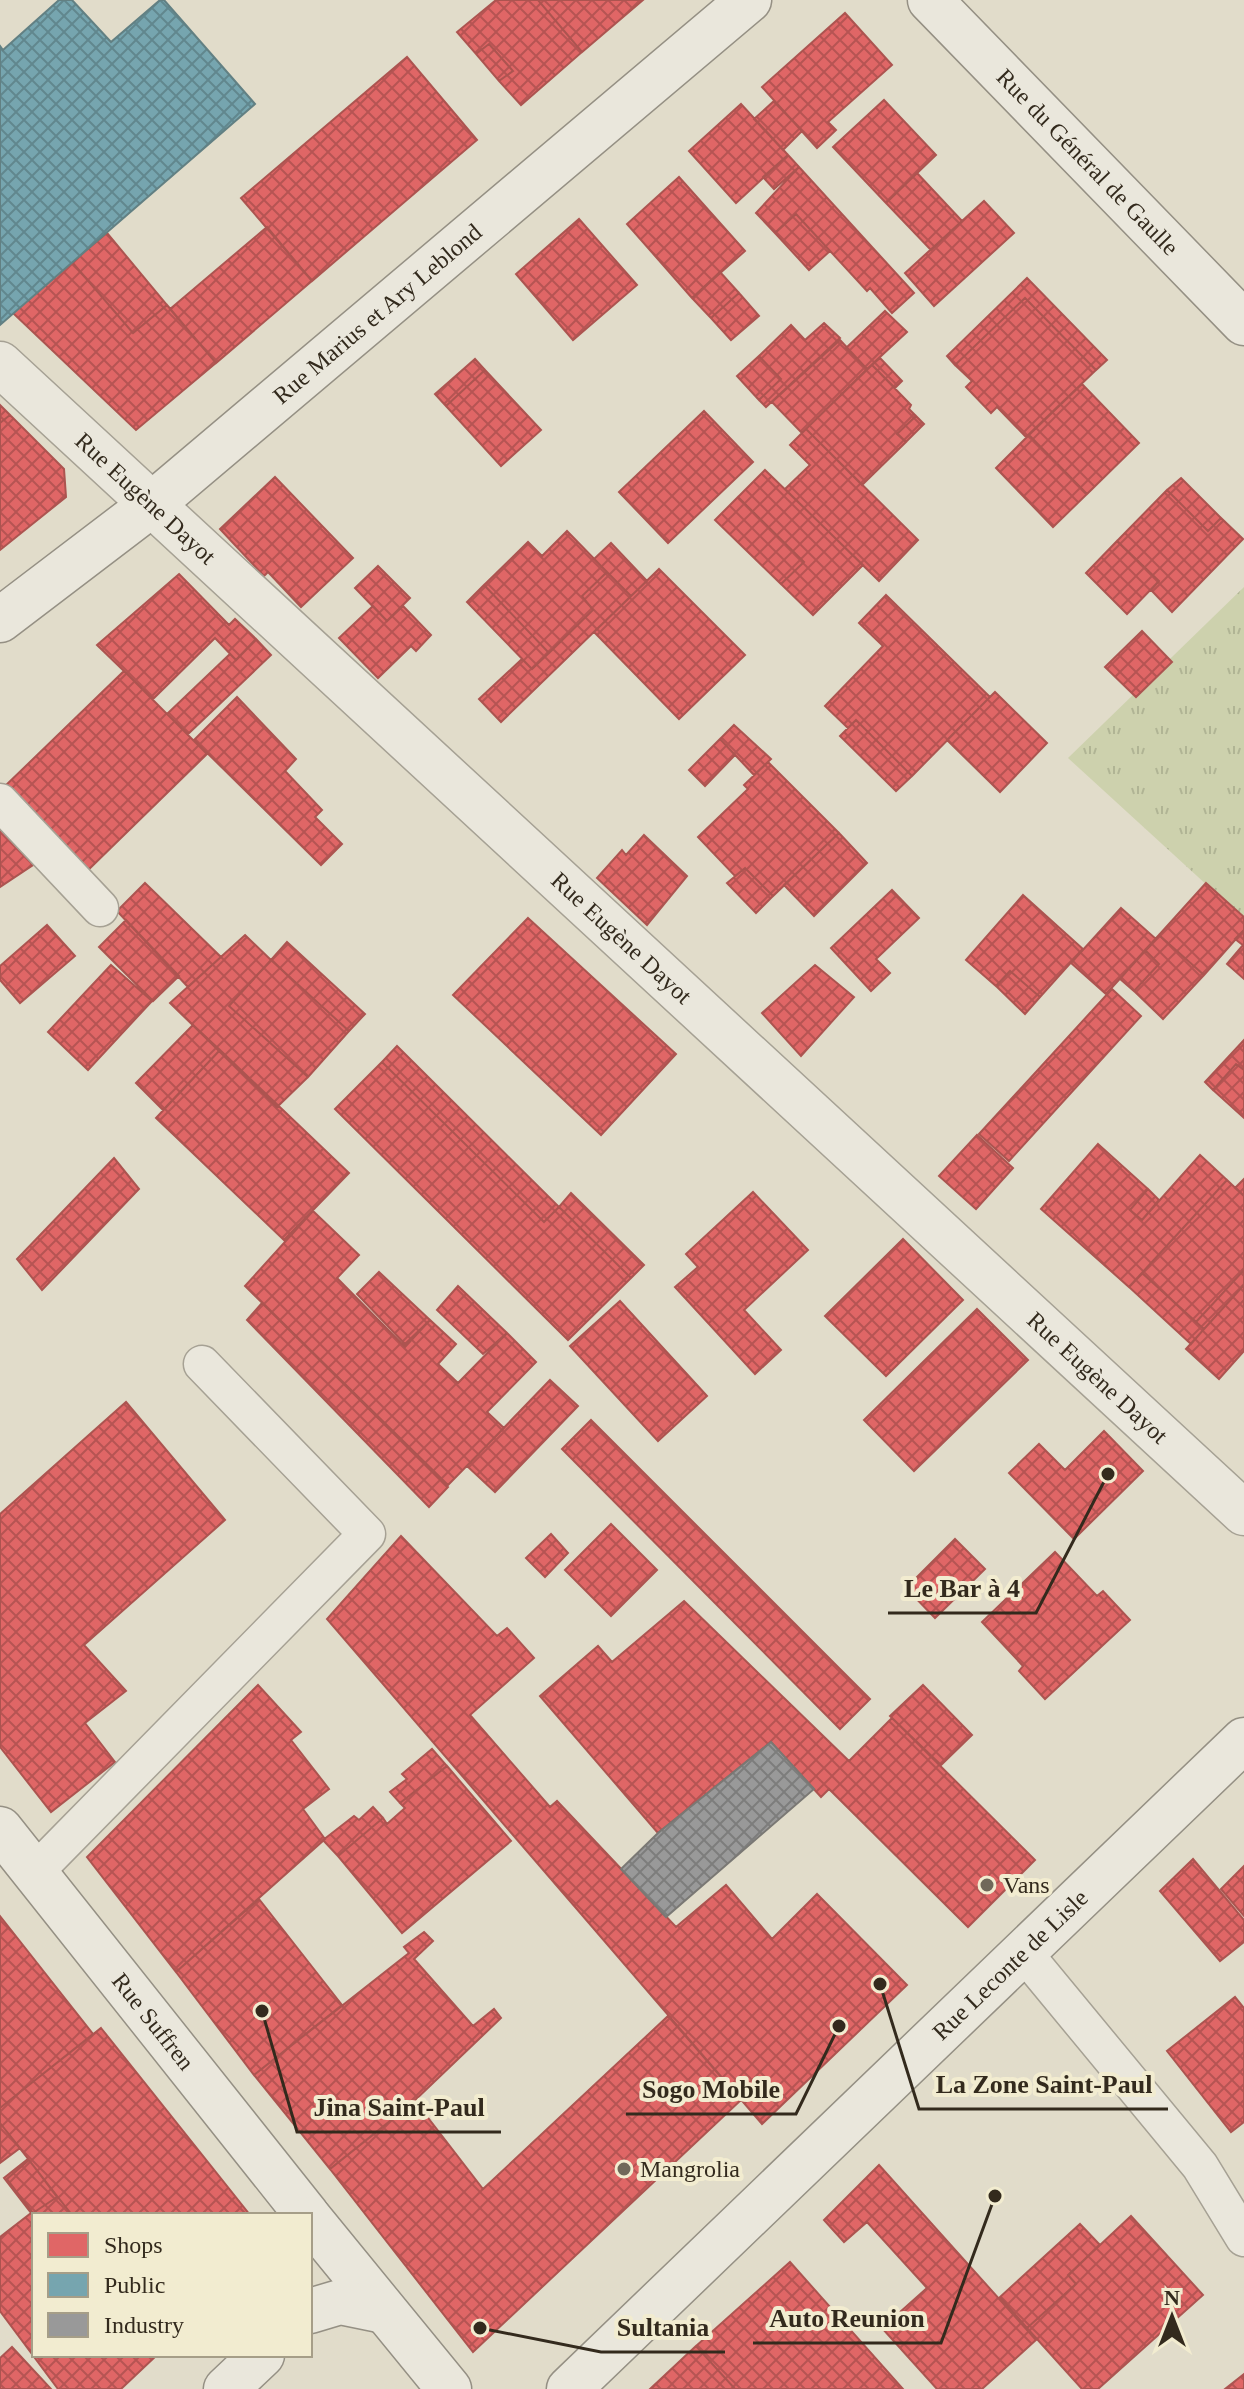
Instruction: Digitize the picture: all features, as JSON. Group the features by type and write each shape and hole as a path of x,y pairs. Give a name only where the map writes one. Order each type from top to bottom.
{"street":[{"name":"Rue Marius et Ary Leblond","path":"0,620 151,505 749,0"},
{"name":"Rue du Général de Gaulle","path":"930,0 1244,323"},
{"name":"Rue Eugène Dayot","path":"0,364 1244,1513"},
{"name":"Rue Leconte de Lisle","path":"569,2389 1244,1740"},
{"name":"Rue Suffren","path":"0,1829 306,2213"},
{"name":"Rue Suffren","path":"312,2221 449,2389"},
{"path":"312,2310 340,2302 384,2311"},
{"path":"226,2389 260,2357"}],"lane":[{"path":"0,802 100,908"},
{"path":"35,1872 367,1534 202,1364"},
{"path":"1024,1953 1200,2166 1244,2238"}],"green space":[{"path":"1244,587 1244,919 1068,758"}],"building: Shops":[{"path":"496,0 538,0 582,52 521,105 499,81 513,71 489,44 476,54 457,32"},
{"path":"538,0 643,0 582,52"},
{"path":"845,13 892,65 828,122 836,130 817,148 762,87"},
{"path":"489,44 513,71 499,81 476,54"},
{"path":"407,57 477,140 312,281 241,198"},
{"path":"884,100 936,155 886,203 833,147"},
{"path":"774,101 802,131 783,150 754,119"},
{"path":"741,104 788,155 736,203 689,151"},
{"path":"788,155 799,167 774,189 763,177"},
{"path":"799,167 914,293 892,313 870,288 867,291 796,214 775,233 756,213"},
{"path":"917,173 962,221 931,250 886,203"},
{"path":"679,177 745,251 692,298 627,224"},
{"path":"984,201 1014,233 934,306 905,273"},
{"path":"796,214 830,251 809,270 775,233"},
{"path":"579,219 637,285 573,340 516,274"},
{"path":"267,227 312,281 216,363 170,309"},
{"path":"107,233 167,305 133,333 72,262"},
{"path":"72,262 133,333 167,305 216,363 136,430 13,313"},
{"path":"720,272 739,293 711,318 692,298"},
{"path":"1027,278 1107,360 1096,370 1025,298 955,365 947,356"},
{"path":"739,293 759,316 731,340 711,318"},
{"path":"1025,298 1096,370 1026,437 997,407 991,413 966,387 972,381 955,365"},
{"path":"885,311 907,332 867,369 846,348"},
{"path":"824,323 840,338 766,407 759,400 781,379 759,356 791,325 805,340"},
{"path":"840,340 867,369 802,433 772,402"},
{"path":"759,356 781,379 759,400 737,376"},
{"path":"880,358 902,381 895,388 872,365"},
{"path":"475,359 485,370 446,406 435,394"},
{"path":"872,365 911,405 909,409 916,416 897,434 906,442 862,485 806,429"},
{"path":"485,370 541,430 501,466 446,406"},
{"path":"1082,384 1139,443 1087,494 1029,435"},
{"path":"0,405 10,415 0,423"},
{"path":"704,411 753,462 668,543 619,492"},
{"path":"10,415 64,469 66,497 0,550 0,423"},
{"path":"916,416 924,424 906,442 897,434"},
{"path":"806,429 918,540 879,581 785,489 810,465 790,445"},
{"path":"1029,435 1087,494 1053,527 996,468"},
{"path":"765,470 863,565 813,615 781,584 804,562 738,497"},
{"path":"275,477 353,558 301,607 268,572 264,576 220,529"},
{"path":"1181,478 1221,518 1208,531 1167,490"},
{"path":"1167,490 1208,531 1221,518 1243,539 1172,612 1151,590 1159,581 1117,541"},
{"path":"738,497 804,562 781,584 715,520"},
{"path":"567,531 607,572 582,596 593,610 549,653 484,585 528,542 542,556"},
{"path":"1117,541 1159,581 1127,614 1086,573"},
{"path":"611,543 647,581 631,596 594,559"},
{"path":"378,566 410,598 387,621 355,588"},
{"path":"659,569 745,655 679,719 594,632"},
{"path":"607,572 631,596 501,722 479,699 522,659 532,669 593,610 582,596"},
{"path":"179,574 229,625 235,619 256,639 236,660 215,638 153,699 97,645"},
{"path":"484,585 549,653 532,669 467,602"},
{"path":"886,595 990,697 912,776 856,720 848,728 825,706 883,646 859,623"},
{"path":"373,606 387,621 403,606 431,635 416,651 411,646 378,678 339,638"},
{"path":"1142,631 1172,662 1136,697 1105,667"},
{"path":"256,639 271,655 188,734 167,714 230,654 236,660"},
{"path":"124,671 207,754 84,874 1,790"},
{"path":"995,692 1047,743 1000,792 947,740"},
{"path":"237,697 296,759 285,771 322,810 315,817 342,844 321,865 194,740"},
{"path":"856,720 912,776 896,791 840,736"},
{"path":"734,725 771,759 754,775 720,739"},
{"path":"720,739 735,755 705,786 689,770"},
{"path":"768,762 839,833 773,896 745,868 735,876 698,837 748,789 744,785"},
{"path":"0,828 36,863 0,887"},
{"path":"839,833 867,863 814,916 784,885"},
{"path":"644,835 687,876 647,925 597,878 622,850 626,855"},
{"path":"745,868 773,896 756,913 727,883"},
{"path":"145,883 221,957 188,987 117,911"},
{"path":"1206,883 1244,917 1244,930 1204,975 1159,935"},
{"path":"892,890 919,918 876,959 890,973 871,991 831,948"},
{"path":"1023,895 1083,949 1040,997 1010,971 996,986 966,960"},
{"path":"1121,908 1156,939 1106,994 1071,963"},
{"path":"528,918 676,1054 601,1135 453,995"},
{"path":"126,920 179,976 153,1001 99,947"},
{"path":"47,925 75,956 20,1003 0,980 0,966"},
{"path":"1244,930 1244,946 1235,939"},
{"path":"245,935 271,960 229,1006 308,1077 277,1107 170,1003"},
{"path":"1159,935 1204,975 1163,1019 1134,991 1159,964 1145,950"},
{"path":"287,942 365,1014 349,1031 271,960"},
{"path":"1244,946 1244,979 1227,964"},
{"path":"1145,950 1159,964 1134,991 1120,979"},
{"path":"271,960 349,1031 308,1077 229,1006"},
{"path":"111,965 152,1001 88,1070 48,1032"},
{"path":"815,965 854,997 801,1056 762,1013"},
{"path":"1010,971 1040,997 1025,1014 996,986"},
{"path":"1112,989 1141,1016 1009,1161 979,1134"},
{"path":"193,1025 220,1050 163,1110 136,1083"},
{"path":"1244,1040 1244,1070 1236,1064 1213,1090 1205,1082"},
{"path":"397,1046 559,1207 544,1222 382,1062"},
{"path":"220,1050 349,1173 284,1240 156,1118"},
{"path":"382,1062 544,1222 559,1207 631,1278 568,1340 335,1109"},
{"path":"1236,1064 1244,1070 1244,1118 1213,1090"},
{"path":"977,1135 1013,1168 976,1209 939,1176"},
{"path":"1098,1144 1148,1189 1130,1210 1142,1220 1200,1155 1227,1180 1129,1287 1041,1209"},
{"path":"114,1158 139,1189 42,1290 17,1259"},
{"path":"1244,1179 1244,1196 1235,1188"},
{"path":"1227,1180 1244,1196 1244,1270 1196,1322 1142,1273"},
{"path":"1148,1189 1159,1200 1142,1220 1130,1210"},
{"path":"753,1192 808,1250 744,1310 781,1350 755,1374 675,1287 698,1267 686,1254"},
{"path":"571,1193 644,1265 631,1278 559,1207"},
{"path":"313,1211 359,1255 337,1278 405,1347 430,1320 456,1344 438,1364 458,1383 507,1333 536,1362 487,1412 504,1428 448,1485 245,1286"},
{"path":"903,1239 963,1300 886,1376 825,1316"},
{"path":"1244,1270 1244,1285 1204,1329 1196,1322"},
{"path":"379,1272 430,1320 405,1344 357,1294"},
{"path":"1142,1273 1204,1329 1191,1344 1129,1287"},
{"path":"1244,1285 1244,1351 1219,1379 1186,1349"},
{"path":"458,1286 507,1333 483,1354 437,1310"},
{"path":"620,1301 707,1396 658,1441 570,1346"},
{"path":"262,1303 448,1487 429,1507 247,1320"},
{"path":"977,1309 1028,1360 914,1471 864,1420"},
{"path":"550,1380 578,1406 495,1492 467,1466"},
{"path":"126,1402 225,1520 84,1645 126,1691 85,1723 115,1762 51,1812 0,1747 0,1514"},
{"path":"591,1420 870,1699 840,1729 562,1449"},
{"path":"1104,1431 1143,1471 1074,1539 1009,1473 1039,1444 1065,1470"},
{"path":"611,1524 657,1570 611,1616 565,1570"},
{"path":"551,1534 568,1553 545,1577 526,1558"},
{"path":"401,1536 497,1636 507,1628 534,1658 470,1715 550,1807 557,1801 676,1927 726,1885 772,1939 817,1894 907,1985 762,2124 327,1619"},
{"path":"955,1539 985,1569 935,1618 906,1588"},
{"path":"1055,1552 1097,1596 1103,1591 1130,1620 1045,1699 1019,1671 1023,1666 982,1622"},
{"path":"684,1601 849,1761 892,1718 1035,1860 968,1927 829,1789 821,1797 771,1742 658,1833 540,1696 598,1646 612,1662"},
{"path":"258,1685 301,1732 291,1740 329,1789 303,1809 325,1839 176,1972 87,1857"},
{"path":"923,1685 972,1735 941,1765 890,1716"},
{"path":"432,1749 447,1766 400,1803 390,1792 407,1779 402,1774"},
{"path":"447,1766 511,1841 402,1933 338,1856 383,1818 387,1824 405,1808 400,1803"},
{"path":"373,1807 383,1818 338,1856 323,1840 354,1816 359,1820"},
{"path":"1193,1859 1244,1920 1244,1942 1220,1961 1160,1891"},
{"path":"1244,1866 1244,1916 1221,1889"},
{"path":"259,1899 342,2005 254,2075 176,1972"},
{"path":"0,1916 93,2034 0,2108"},
{"path":"424,1932 433,1941 414,1959 473,2026 494,2009 501,2018 409,2106 330,2169 254,2075 409,1953 404,1947"},
{"path":"1235,1997 1244,2008 1244,2122 1231,2132 1167,2051"},
{"path":"668,2016 741,2100 473,2352 330,2169 415,2101 483,2189"},
{"path":"101,2028 248,2213 70,2213 0,2123 0,2108"},
{"path":"0,2123 20,2148 0,2163"},
{"path":"28,2159 70,2213 32,2213 32,2354 0,2311 0,2237 31,2213 4,2178"},
{"path":"29,2160 57,2197 33,2213 7,2179"},
{"path":"879,2165 1036,2340 982,2389 937,2389 882,2328 927,2288 867,2222 844,2242 824,2220"},
{"path":"1131,2216 1203,2295 1098,2389 1082,2389 1027,2328 1076,2284 1068,2275"},
{"path":"1080,2224 1100,2245 1068,2275 1076,2284 1027,2328 1000,2297"},
{"path":"790,2262 903,2389 735,2389 696,2346"},
{"path":"696,2346 735,2389 650,2389"},
{"path":"12,2347 51,2389 0,2389 0,2358"},
{"path":"34,2357 155,2357 121,2389 58,2389"},
{"path":"1244,2374 1244,2389 1225,2389"}],"building: Public":[{"path":"59,0 72,0 111,42 160,0 164,0 255,104 0,325 0,46 3,50"}],"building: Industry":[{"path":"771,1742 814,1789 666,1917 621,1869 658,1833"}],"place":[{"name":"Le Bar à 4","path":"1108,1474"},
{"name":"Vans","path":"987,1885"},
{"name":"La Zone Saint-Paul","path":"880,1984"},
{"name":"Jina Saint-Paul","path":"262,2011"},
{"name":"Sogo Mobile","path":"839,2026"},
{"name":"Mangrolia","path":"624,2169"},
{"name":"Auto Reunion","path":"995,2196"},
{"name":"Sultania","path":"480,2328"}]}
